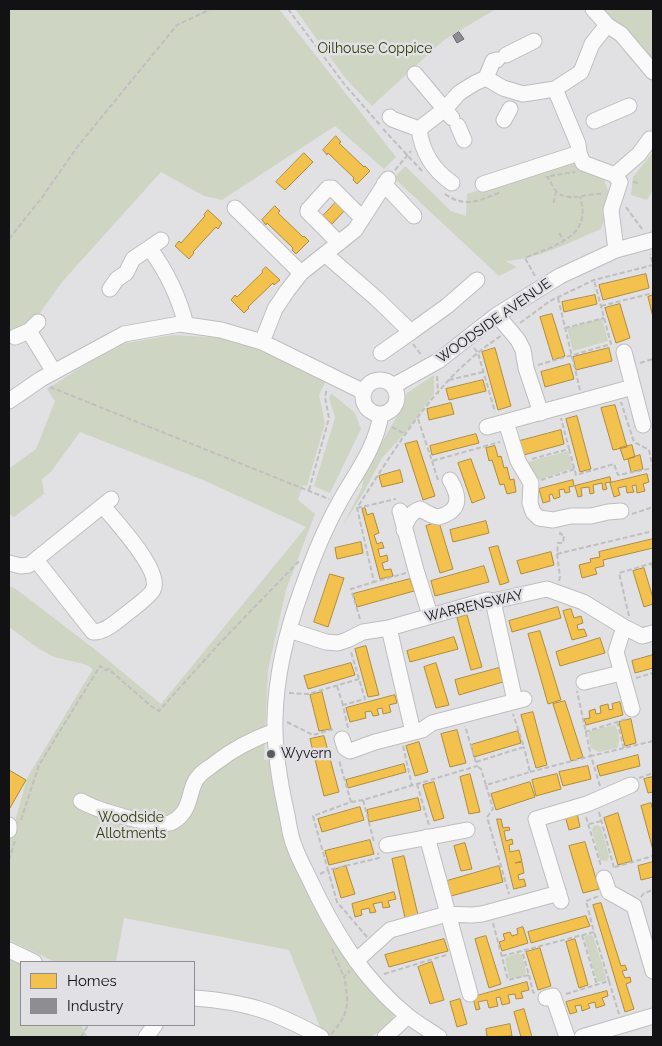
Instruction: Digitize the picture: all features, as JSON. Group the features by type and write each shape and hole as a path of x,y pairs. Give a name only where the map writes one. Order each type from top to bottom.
{"street":[{"path":"593,9 607,25 621,34 653,72"},
{"path":"486,78 503,88 512,105 523,94 555,89 581,72 592,44 607,25"},
{"path":"452,118 459,93 486,78 493,61 534,41"},
{"path":"416,74 452,118 464,140"},
{"path":"555,89 584,126"},
{"path":"581,158 578,144 584,126 628,106"},
{"path":"390,116 416,131 425,156 443,177 452,183"},
{"path":"416,131 452,118"},
{"path":"616,175 639,154 650,139"},
{"path":"483,184 581,158 616,175 620,182 611,210 616,250"},
{"path":"262,342 275,310 287,291 301,274 355,230 386,181 414,216"},
{"path":"339,243 308,212 328,188 332,188 362,218"},
{"path":"234,208 301,274"},
{"name":"WOODSIDE AVENUE","path":"393,386 438,361 497,315 560,276 616,250 649,241"},
{"path":"112,280 126,273 133,259 155,244 161,264 180,300 186,325"},
{"path":"325,254 377,299 409,334"},
{"path":"381,353 448,306 477,280"},
{"path":"497,315 518,340 523,350 526,368 541,413"},
{"path":"9,401 36,382 124,334 180,324 221,330 262,342 364,392"},
{"path":"15,337 34,327 54,372"},
{"path":"624,352 643,426"},
{"path":"376,380 387,382 396,391 396,402 391,409 381,414 375,413 365,405 363,399 364,392 376,380"},
{"path":"621,511 553,520 539,518 533,512 530,503 532,495 531,483 519,463 511,439 497,424 633,387"},
{"path":"381,414 376,438 339,503 323,538 302,589 289,630 276,693 279,725 279,781 293,844 313,888 340,938 357,962 387,996 408,1016 439,1037"},
{"path":"404,530 406,523 415,511 420,509 438,517 454,509 457,497 450,480"},
{"path":"9,563 21,566 29,565 107,502 151,569 154,582 153,590 134,608 101,632 93,632 36,560"},
{"path":"400,510 404,530 430,615"},
{"name":"WARRENSWAY","path":"289,630 326,642 338,643 363,632 389,628 487,600 493,601 547,589 583,602 642,636 653,633"},
{"path":"343,734 350,751 375,742 412,733 432,723 516,701 493,601"},
{"path":"389,628 412,733"},
{"path":"628,629 616,652 632,709"},
{"path":"584,682 623,677"},
{"path":"81,801 90,806 147,821 171,822 178,819 184,812 198,776 240,746 279,725"},
{"path":"357,962 373,944 390,930 447,914 472,915 560,898 536,819 594,801 631,785"},
{"path":"387,845 468,830"},
{"path":"429,837 447,914 470,994"},
{"path":"609,881 634,906 653,971"},
{"path":"9,950 32,961"},
{"path":"195,998 228,1001 266,1010 321,1037"},
{"path":"550,998 567,1037"},
{"path":"385,1037 408,1016"},
{"path":"582,1037 653,1016"},
{"path":"146,1037 154,1026"}],"path":[{"path":"9,239 43,196 78,146 177,25 211,9"},
{"path":"386,181 407,156"},
{"path":"548,177 574,173 581,158"},
{"path":"554,203 556,191"},
{"path":"536,276 526,258 564,240 580,228 583,215 580,197"},
{"path":"513,328 558,298 594,280 653,265 649,241 640,224 624,205"},
{"path":"559,233 564,240"},
{"path":"526,368 611,344 594,280"},
{"path":"601,306 653,293"},
{"path":"558,298 583,400"},
{"path":"565,328 604,318"},
{"path":"374,582 357,508 406,434 448,380 478,352 507,332"},
{"path":"409,334 424,358"},
{"path":"473,346 478,352 497,424"},
{"path":"448,380 483,372"},
{"path":"436,373 438,394"},
{"path":"309,491 329,418 324,397 327,388 335,378"},
{"path":"36,382 328,499"},
{"path":"558,408 576,475 614,464 618,475 653,468 649,450 634,442 618,391"},
{"path":"418,419 432,461 511,439"},
{"path":"392,427 406,434"},
{"path":"649,450 653,447"},
{"path":"519,463 569,449"},
{"path":"531,483 575,469"},
{"path":"357,508 396,498 400,510"},
{"path":"621,511 624,518 653,507"},
{"path":"554,593 560,577 557,554 558,543 563,543 564,535 560,534 562,518"},
{"path":"557,554 653,531"},
{"path":"9,860 13,829 39,765 100,666 105,670 109,669 150,706 159,711 218,644 299,560 304,558"},
{"path":"628,629 619,573 652,564 653,569"},
{"path":"363,632 351,589 416,570"},
{"path":"343,705 365,699 347,640"},
{"path":"623,677 653,673"},
{"path":"276,693 308,694 359,678"},
{"path":"584,682 576,692 591,756 594,801 602,821 609,881"},
{"path":"337,686 343,705 343,734 339,760 351,802"},
{"path":"516,701 530,772"},
{"path":"585,732 630,718 632,709"},
{"path":"462,716 477,766 482,769 493,809 487,817 512,906"},
{"path":"617,722 624,748"},
{"path":"279,725 313,735 343,734"},
{"path":"412,733 412,786"},
{"path":"486,785 591,756 653,742"},
{"path":"476,762 524,747"},
{"path":"373,944 337,902 313,816 351,802 477,766"},
{"path":"417,784 429,837"},
{"path":"317,875 328,870 379,858 363,800"},
{"path":"594,801 588,824 609,881"},
{"path":"588,824 602,821"},
{"path":"622,1025 586,901 609,881 653,856"},
{"path":"490,911 508,980 529,975"},
{"path":"344,916 350,917"},
{"path":"502,956 594,932"},
{"path":"582,935 597,984"},
{"path":"522,951 533,992 550,998 609,981"},
{"path":"384,974 458,952"},
{"path":"328,1037 340,1025 346,1014 348,1006 344,977 357,962"},
{"path":"81,1037 87,1026"}],"green space":[{"path":"9,9 279,9 396,157 384,169 335,126 222,200 204,196 161,172 62,282 35,320 9,338"},
{"name":"Oilhouse Coppice","path":"295,9 496,9 444,40 372,106 346,79"},
{"path":"602,9 653,9 653,64"},
{"path":"653,152 653,190 647,200 631,195 633,177"},
{"path":"573,159 578,169 603,177 609,193 601,229 530,257 505,261 517,267 499,276 394,178 405,166 451,211 466,216 467,194"},
{"path":"602,318 608,341 573,351 567,328"},
{"name":"Woodside Allotments","path":"173,335 223,338 260,348 326,381 319,395 325,423 307,486 303,485 298,500 315,514 286,590 268,670 264,760 271,759 287,839 393,1014 394,1020 387,1028 370,1037 332,1037 322,1032 289,950 124,918 116,961 53,961 9,940 9,843 27,778 93,669 84,664 52,656 9,627 9,586 16,589 97,651 161,704 306,527 203,480 80,432 51,472 42,479 44,494 14,517 9,514 9,466 11,467 36,449 55,401 47,389 88,363 126,343"},
{"path":"434,375 434,394 406,432 382,458 342,527 362,488 363,481 361,478 400,411 407,393"},
{"path":"331,393 355,413 361,429 330,493 314,486 335,418 329,398"},
{"path":"568,451 573,468 538,480 528,462"},
{"path":"615,725 619,736 617,748 598,752 591,748 588,734 590,731"},
{"path":"598,825 601,827 609,856 607,861 600,860 592,830 593,826"},
{"path":"591,934 606,977 605,981 597,981 584,938"},
{"path":"519,953 522,955 526,972 525,976 512,979 509,977 505,959"},
{"path":"9,958 20,964 20,1026 82,1026 88,1037 9,1037"}],"building: Homes":[{"path":"336,136 341,142 339,143 370,171 357,184 353,180 354,178 323,150"},
{"path":"304,153 313,162 285,190 276,182"},
{"path":"336,202 345,210 332,224 323,216"},
{"path":"275,206 280,211 278,213 309,241 296,254 292,250 293,248 262,220"},
{"path":"208,210 222,223 193,252 189,259 175,246 179,241 181,243"},
{"path":"266,267 280,280 274,285 273,283 244,313 231,300 235,295 237,297"},
{"path":"646,274 649,288 603,300 599,285"},
{"path":"595,295 597,304 564,312 562,302"},
{"path":"653,295 653,317 648,297"},
{"path":"620,304 630,338 616,343 605,308"},
{"path":"552,314 565,356 553,360 540,317"},
{"path":"495,348 511,406 498,410 482,352"},
{"path":"609,348 612,361 576,370 573,357"},
{"path":"570,364 574,379 545,387 541,372"},
{"path":"483,380 486,391 449,400 446,389"},
{"path":"451,403 454,414 429,420 427,409"},
{"path":"615,405 627,447 613,450 601,408"},
{"path":"577,416 591,469 580,472 566,419"},
{"path":"561,430 564,444 520,456 516,442"},
{"path":"476,434 479,443 432,455 430,446"},
{"path":"417,441 435,496 423,500 405,444"},
{"path":"632,445 635,457 624,460 620,448"},
{"path":"495,446 498,457 501,456 504,468 507,467 510,480 514,479 516,492 507,494 504,484 500,485 492,460 489,461 486,448"},
{"path":"640,455 643,469 631,472 628,459"},
{"path":"471,459 485,498 472,503 458,463"},
{"path":"400,470 403,482 382,487 379,476"},
{"path":"647,474 649,482 643,484 645,491 637,493 636,485 632,486 634,492 627,493 626,486 618,488 620,495 614,497 610,483"},
{"path":"610,477 611,482 605,483 607,489 603,490 602,483 593,485 594,493 590,494 589,487 581,488 582,496 578,497 575,486"},
{"path":"573,480 574,486 569,487 570,492 565,493 564,489 559,490 560,497 554,499 552,494 549,495 550,501 543,503 539,489"},
{"path":"365,508 367,515 373,513 379,533 374,535 377,544 382,542 384,548 378,549 380,557 387,555 388,561 382,563 384,570 391,569 393,576 380,579 362,509"},
{"path":"486,521 489,533 453,542 450,530"},
{"path":"439,522 453,569 440,573 426,526"},
{"path":"653,539 653,548 603,560 604,566 595,568 597,574 582,578 579,565 591,562 590,559 600,557 599,552"},
{"path":"361,542 363,553 337,559 335,548"},
{"path":"498,546 509,582 500,585 489,548"},
{"path":"551,552 554,565 521,574 517,561"},
{"path":"484,566 489,582 435,596 431,581"},
{"path":"644,568 653,604 644,607 633,571"},
{"path":"330,574 344,578 328,627 314,622"},
{"path":"410,579 414,591 357,607 353,594"},
{"path":"558,607 561,618 512,632 509,621"},
{"path":"571,609 574,618 581,616 583,623 577,625 578,630 584,629 587,636 572,640 563,611"},
{"path":"467,615 482,667 471,670 457,618"},
{"path":"540,631 561,700 548,704 528,634"},
{"path":"454,637 458,649 410,662 407,651"},
{"path":"600,638 605,653 560,666 556,652"},
{"path":"366,646 379,695 368,697 355,649"},
{"path":"653,655 653,668 635,673 632,661"},
{"path":"351,663 355,675 308,689 304,676"},
{"path":"436,663 449,705 436,708 424,667"},
{"path":"499,668 503,682 459,695 455,680"},
{"path":"322,692 331,729 319,731 310,695"},
{"path":"395,695 397,703 389,705 391,712 383,714 382,708 377,709 379,715 373,716 371,711 365,712 366,718 350,722 346,708"},
{"path":"565,701 583,757 571,761 553,704"},
{"path":"620,702 623,715 586,725 584,719 590,718 589,711 595,709 596,714 601,713 600,706 608,704 609,710 613,709 612,704"},
{"path":"533,712 547,765 536,768 521,715"},
{"path":"631,719 636,743 625,746 619,722"},
{"path":"457,730 466,763 450,767 441,734"},
{"path":"518,731 521,743 474,757 471,745"},
{"path":"324,736 339,792 324,796 310,739"},
{"path":"419,742 428,772 415,776 406,746"},
{"path":"638,755 640,766 600,776 597,766"},
{"path":"404,764 406,772 348,788 346,780"},
{"path":"588,766 591,779 563,786 559,772"},
{"path":"9,770 26,780 10,808 9,807"},
{"path":"470,774 480,812 469,814 460,777"},
{"path":"557,774 561,789 536,796 532,780"},
{"path":"653,777 653,792 648,793 644,779"},
{"path":"434,782 444,818 434,821 423,785"},
{"path":"530,782 535,797 496,810 491,794"},
{"path":"418,798 421,810 369,822 367,810"},
{"path":"651,803 653,811 653,850 641,806"},
{"path":"360,807 364,820 322,832 318,819"},
{"path":"577,813 580,827 569,830 565,816"},
{"path":"618,813 632,861 618,865 604,818"},
{"path":"497,819 501,819 503,828 509,827 510,830 504,831 506,841 512,839 513,844 509,845 510,852 519,850 522,861 515,863 522,862 524,873 518,875 519,880 524,879 526,886 514,889"},
{"path":"370,840 374,854 329,865 325,851"},
{"path":"585,842 599,889 583,893 569,846"},
{"path":"465,843 472,869 461,871 454,846"},
{"path":"404,856 418,915 405,918 392,859"},
{"path":"653,862 653,877 641,880 638,866"},
{"path":"346,866 355,894 341,898 333,870"},
{"path":"499,866 503,882 451,896 447,881"},
{"path":"394,892 396,899 388,901 390,907 383,908 382,902 373,904 376,912 370,913 369,908 361,910 362,915 355,917 352,904"},
{"path":"601,903 621,966 625,965 627,970 622,971 625,978 630,977 631,982 626,984 634,1009 625,1012 593,905"},
{"path":"586,916 590,926 531,943 528,932"},
{"path":"523,927 528,943 502,951 499,942 505,940 503,934 510,932 512,936 518,934 517,929"},
{"path":"486,936 501,984 489,988 475,939"},
{"path":"444,939 448,951 389,967 385,955"},
{"path":"575,939 588,985 579,988 566,942"},
{"path":"540,948 551,986 538,990 526,952"},
{"path":"432,962 444,1000 430,1004 418,967"},
{"path":"527,982 529,990 521,992 523,998 516,999 515,994 508,995 510,1003 502,1005 500,997 496,998 498,1006 489,1008 487,1000 478,1002 480,1009 476,1010 473,997"},
{"path":"607,991 608,996 602,998 605,1005 596,1008 595,1002 588,1004 590,1008 582,1011 581,1005 575,1006 577,1012 570,1014 566,1002"},
{"path":"460,999 467,1024 457,1027 450,1002"},
{"path":"524,1009 532,1037 521,1037 514,1012"},
{"path":"510,1024 512,1036 487,1037 486,1029"}],"building: Industry":[{"path":"459,32 464,39 457,43 453,36"}],"place":[{"name":"Wyvern","path":"271,754"}]}
